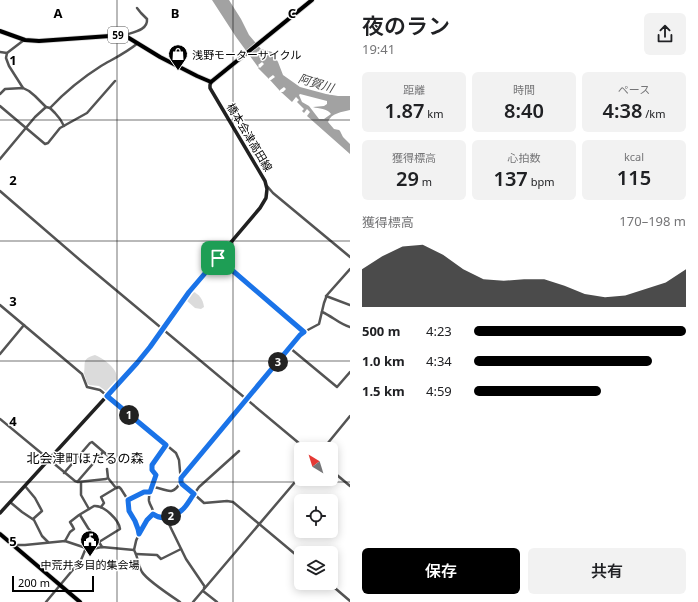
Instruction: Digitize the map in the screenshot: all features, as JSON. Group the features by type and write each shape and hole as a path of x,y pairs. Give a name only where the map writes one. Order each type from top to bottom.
{"main road":[{"path":"211,82 312,0"},
{"name":"59","path":"0,31 25,40 39,41 124,35 166,60 211,82"},
{"name":"橋本会津高田線","path":"0,514 137,363 192,287 260,208 266,198 267,186 263,176 210,88 211,82"},
{"path":"0,534 80,602"}],"street":[{"path":"124,35 139,31 147,22 147,19 137,8"},
{"path":"0,52 7,53 25,40"},
{"path":"0,159 35,117 76,83 138,43"},
{"path":"7,53 6,58 23,88 55,113 64,126"},
{"path":"0,106 45,144 48,143 60,128 87,113 115,81"},
{"path":"0,94 5,89 23,88"},
{"path":"267,186 273,193 350,257"},
{"path":"0,191 80,260 298,442"},
{"path":"218,258 304,332"},
{"path":"181,478 300,335 319,324 326,296 350,269"},
{"path":"326,296 350,305"},
{"path":"0,304 82,374 87,387 100,390 178,456 181,478 181,482 178,487 173,492 152,487"},
{"path":"322,312 344,325 350,326"},
{"path":"0,354 24,325"},
{"path":"290,348 337,387 350,372"},
{"path":"328,442 350,416"},
{"path":"0,419 74,481 106,480 108,478"},
{"path":"64,473 92,442 114,461"},
{"path":"166,445 152,465 152,470 156,475 149,500 153,514 158,518 166,518 175,515 184,509 199,488 239,451"},
{"path":"89,509 81,495 80,482 103,452"},
{"path":"107,469 108,478 116,488 121,489 128,500 129,511 135,521 139,534"},
{"path":"338,476 350,486"},
{"path":"181,482 204,503 233,502 294,553"},
{"path":"193,602 294,483"},
{"path":"25,486 35,498 42,511 33,519"},
{"path":"101,507 104,503 101,497 116,488"},
{"path":"128,500 144,492 150,492"},
{"path":"10,502 33,519 42,536 48,543"},
{"path":"66,541 70,532 74,529 70,522 89,509 97,506 110,513 120,526 120,529 99,542"},
{"path":"153,514 147,520 139,534 134,550 143,574 180,602"},
{"path":"80,515 102,547"},
{"path":"166,518 191,567 205,587 204,590 217,602"},
{"path":"13,545 66,541 92,550 102,547 134,550"},
{"path":"46,602 81,560 86,548"},
{"path":"136,554 157,556 161,559 181,549"},
{"path":"337,590 350,601"}],"shaded area":[{"path":"212,0 229,0 249,35 261,49 272,52 283,75 300,87 326,94 350,96 350,110 334,115 328,122 334,129 340,131 343,137 350,144 350,154 307,116 310,112 307,109 304,113 302,111 304,109 297,102 299,100 296,97 292,102 281,92 286,89 284,87 280,91 270,80 275,77 273,75 269,79 258,68 264,64 262,62 258,65 258,67","holes":["299,95 327,101 327,104 324,106 313,107 325,110 331,114 324,119 319,119 309,106 302,102"]},
{"path":"192,291 199,295 202,299 204,307 201,309 195,308 186,300"},
{"path":"95,355 109,364 116,372 117,381 107,392 99,386 89,385 87,383 84,373 85,362 88,358"}],"place":[{"name":"浅野モーターサイクル","path":"178,71"},
{"name":"中荒井多目的集会場","path":"90,557"}],"district":[{"name":"北会津町ほたるの森","path":"85,458"}],"route":[{"path":"218,258 304,332 181,478 182,484 194,494 184,509 175,515 166,518 158,518 153,514 147,520 139,534 135,521 129,511 128,500 144,492 150,492 156,475 151,468 152,465 166,445 107,396 150,347 192,287 218,258"}],"water label":[{"name":"阿賀川","path":"316,83"}]}
